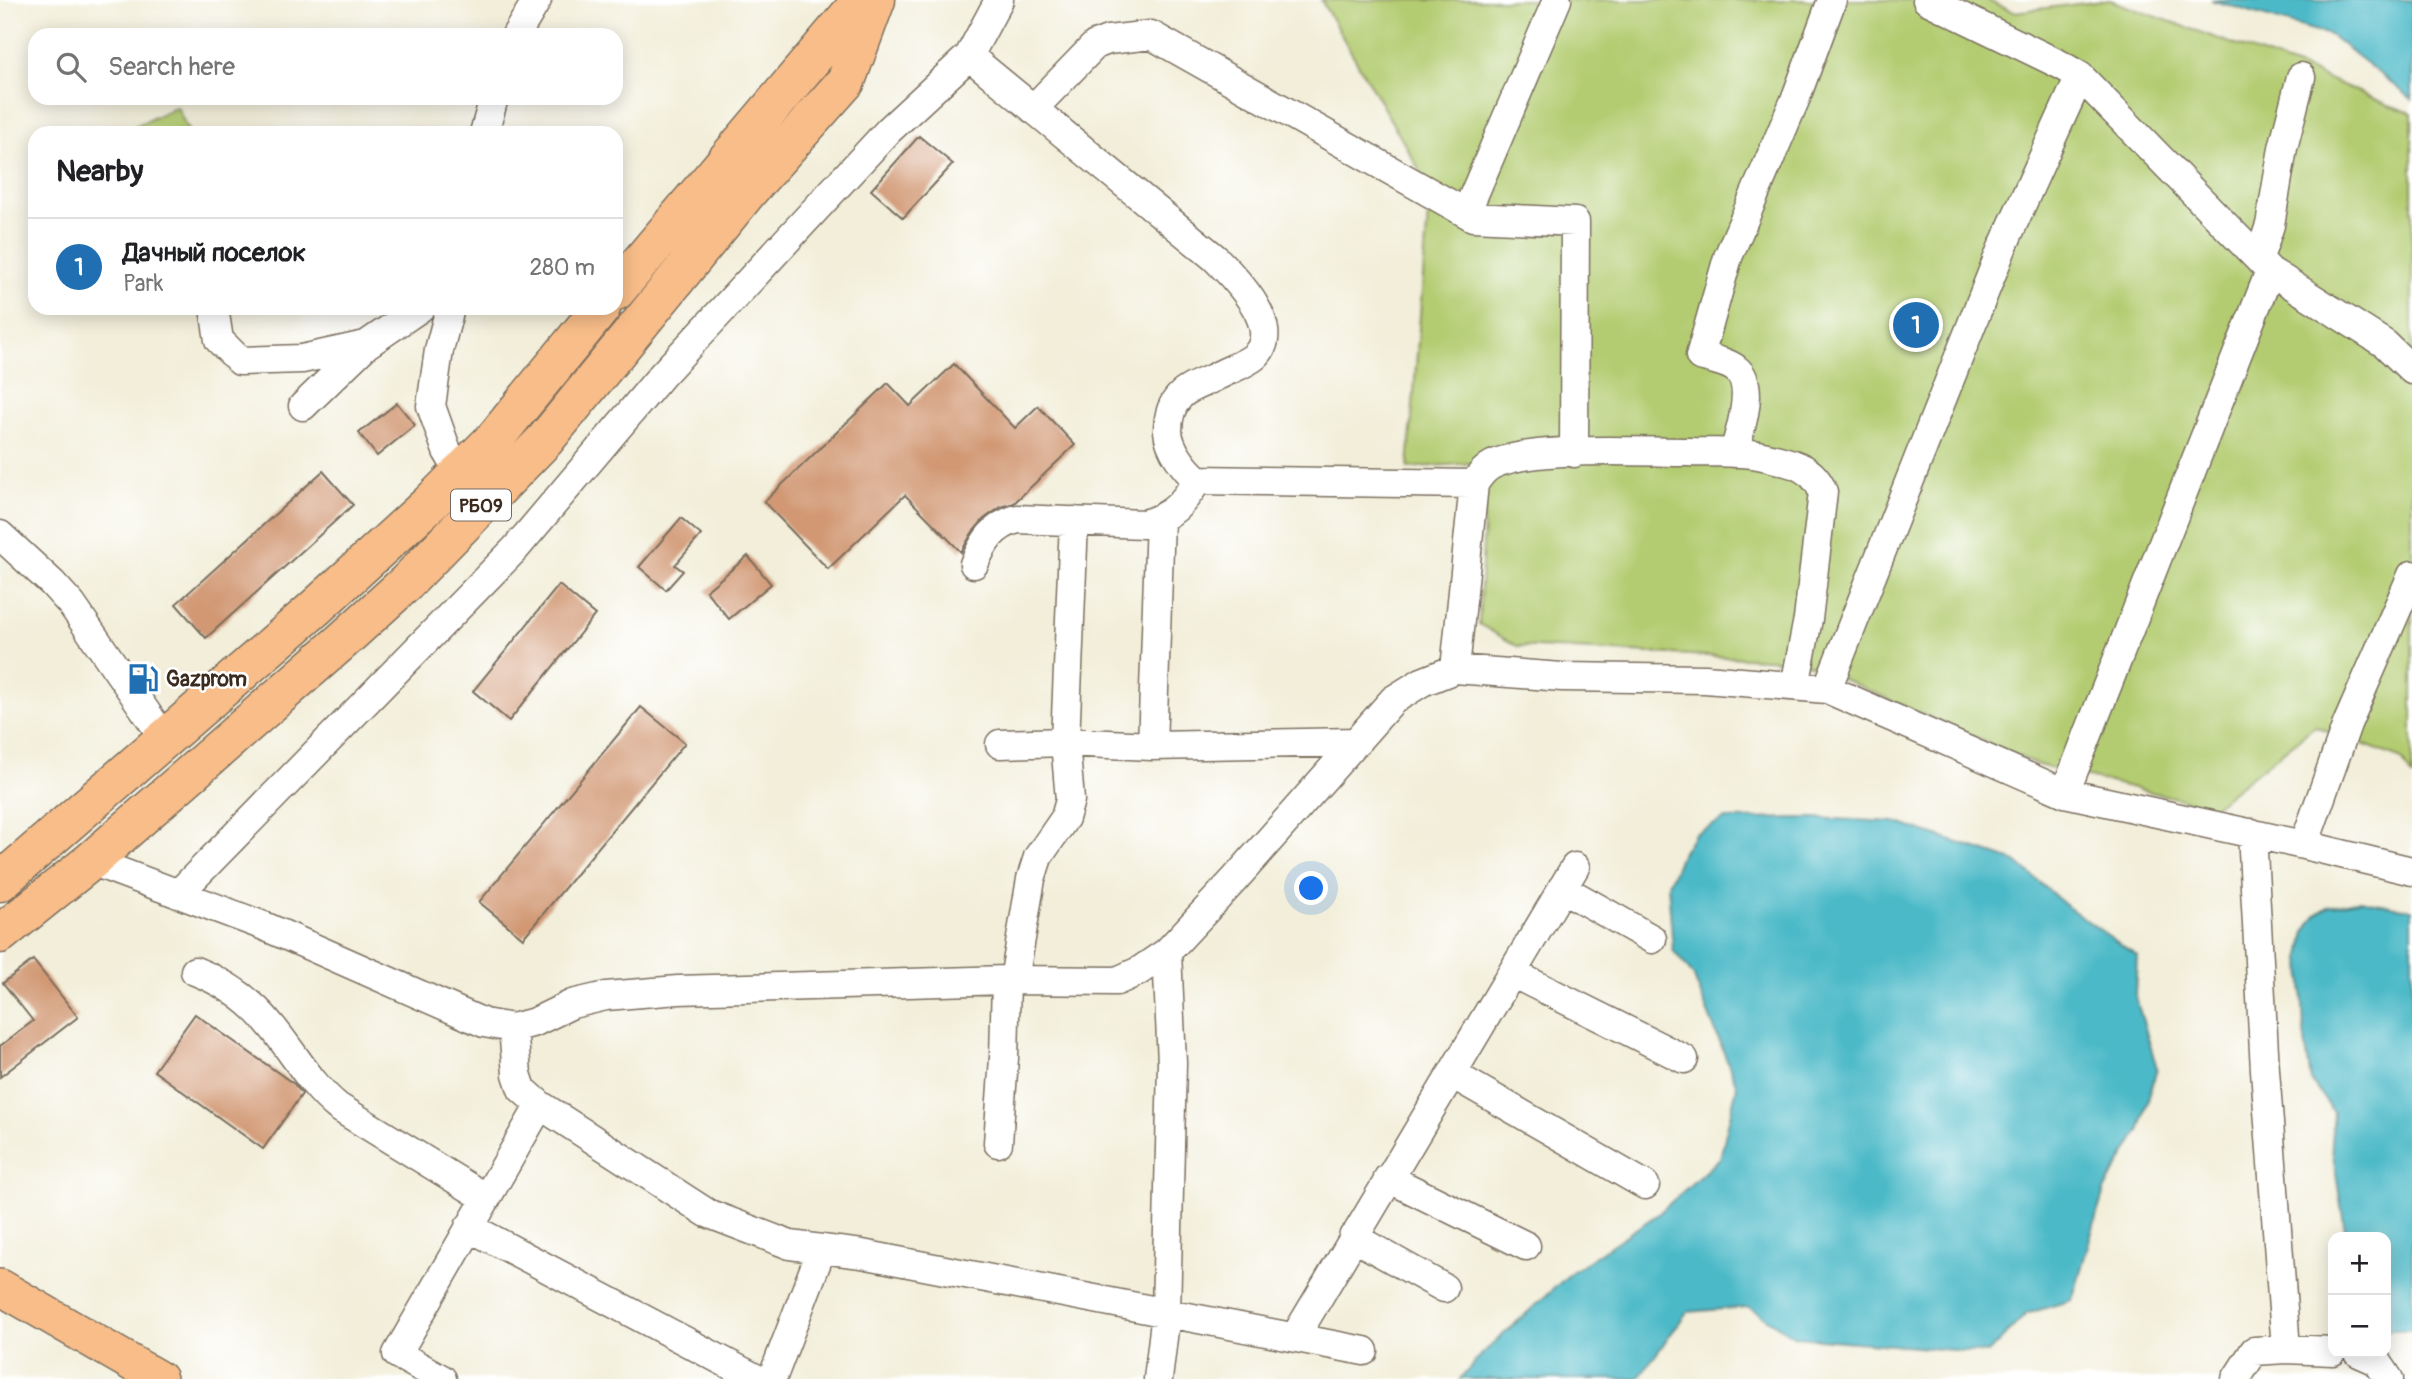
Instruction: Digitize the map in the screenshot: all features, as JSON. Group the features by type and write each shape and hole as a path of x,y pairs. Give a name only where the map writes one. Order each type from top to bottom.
{"highway":[{"path":"623,282 862,0"},
{"name":"РБ09","path":"0,934 91,861 295,684 405,583 545,440 749,190 846,81 876,0"},
{"name":"РБ09","path":"0,882 314,609 460,472 495,438 595,315"},
{"path":"314,609 306,622 309,632 316,640 341,642"},
{"path":"262,653 278,644 295,650 300,657 300,673 295,684"}],"main road":[{"path":"0,1287 159,1379"}],"street":[{"path":"520,28 537,0"},
{"path":"178,894 516,548 662,375 889,130 969,57 999,0"},
{"path":"1466,213 1557,0"},
{"path":"1734,453 1747,399 1744,380 1737,369 1700,356 1728,257 1804,77 1832,0"},
{"path":"1927,0 2080,76 2264,264 2409,359"},
{"path":"1033,109 1095,45 1108,40 1151,35 1473,217 1575,222 1574,453"},
{"path":"969,57 1214,258 1237,281 1262,319 1266,331 1265,340 1255,356 1181,395 1171,408 1168,436 1187,471 1198,480 1474,484"},
{"path":"1827,689 2001,248 2080,76"},
{"path":"2065,793 2264,264 2283,148 2301,77"},
{"path":"486,126 492,105"},
{"path":"215,315 219,340 240,361 302,359 366,345"},
{"path":"303,406 366,345 410,315"},
{"path":"448,315 439,350 432,406 447,451 460,472"},
{"path":"1455,669 1474,484 1483,471 1507,459 1546,453 1734,453 1751,454 1795,465 1809,472 1819,482 1823,492 1808,620 1795,686"},
{"path":"974,564 987,539 1001,524 1017,519 1144,524 1160,520 1181,506 1198,480"},
{"path":"1152,746 1160,520"},
{"path":"998,1143 1010,980 1038,858 1065,818 1070,800 1065,742 1074,521"},
{"path":"0,535 72,605 164,738"},
{"path":"2304,845 2347,724 2412,575"},
{"path":"91,861 264,926 484,1023 513,1028 535,1022 572,1004 606,996 678,990 1010,980 1117,981 1139,971 1167,952 1393,700 1422,682 1455,669 1562,677 1705,679 1827,689 2065,793 2412,871"},
{"path":"1000,744 1065,742 1152,746 1357,742"},
{"path":"2252,833 2265,1070 2286,1349"},
{"path":"1296,1337 1569,877 1653,939"},
{"path":"1157,1379 1167,1313 1172,1063 1167,952"},
{"path":"195,971 233,988 250,1004 272,1027 320,1093 338,1107 486,1198"},
{"path":"1512,972 1684,1059"},
{"path":"513,1028 520,1082 523,1089 540,1105 707,1213 790,1245 821,1251 862,1254 1364,1351"},
{"path":"1452,1074 1645,1185"},
{"path":"442,1379 397,1354 540,1105"},
{"path":"1388,1178 1526,1246"},
{"path":"469,1227 757,1379"},
{"path":"1353,1237 1444,1288"},
{"path":"772,1379 821,1251"},
{"path":"2236,1379 2254,1351 2328,1351"},
{"path":"2372,1358 2377,1360 2389,1379"}],"green space":[{"path":"1321,0 1986,0 2014,12 2110,0 2312,72 2412,113 2412,778 2402,759 2315,726 2213,807 2038,765 1802,661 1517,646 1479,624 1487,462 1408,468 1430,188"},
{"path":"177,107 186,126 135,126"}],"water":[{"path":"2211,0 2412,0 2412,99 2330,35"},
{"path":"1813,818 1895,822 2016,862 2068,907 2137,956 2135,995 2157,1068 2140,1129 2104,1191 2072,1300 2026,1314 1988,1353 1795,1337 1749,1307 1687,1312 1638,1379 1460,1379 1484,1352 1573,1271 1658,1214 1720,1158 1737,1086 1693,975 1673,950 1668,884 1694,834 1725,819"},
{"path":"2361,900 2412,910 2412,1330 2391,1330 2391,1232 2345,1232 2331,1142 2334,1113 2311,1081 2304,1033 2301,956 2306,931 2316,915 2328,907"}],"building":[{"path":"919,136 953,164 903,218 871,190"},
{"path":"954,364 1015,428 1038,406 1075,445 1014,503 1001,507 984,519 961,552 905,495 828,569 764,502 888,383 910,406"},
{"path":"397,403 415,425 377,456 359,433"},
{"path":"323,471 353,505 206,638 176,604"},
{"path":"681,518 701,535 675,565 683,571 666,590 639,567"},
{"path":"748,556 771,584 729,619 706,591"},
{"path":"559,585 595,615 509,721 473,691"},
{"path":"641,707 685,743 523,938 479,902"},
{"path":"33,960 78,1017 0,1077 0,1046 33,1021 3,983"},
{"path":"195,1014 294,1084 302,1094 263,1149 154,1071"}],"place":[{"name":"Дачный поселок","path":"1916,325"},
{"name":"Gazprom","path":"143,679"}]}
